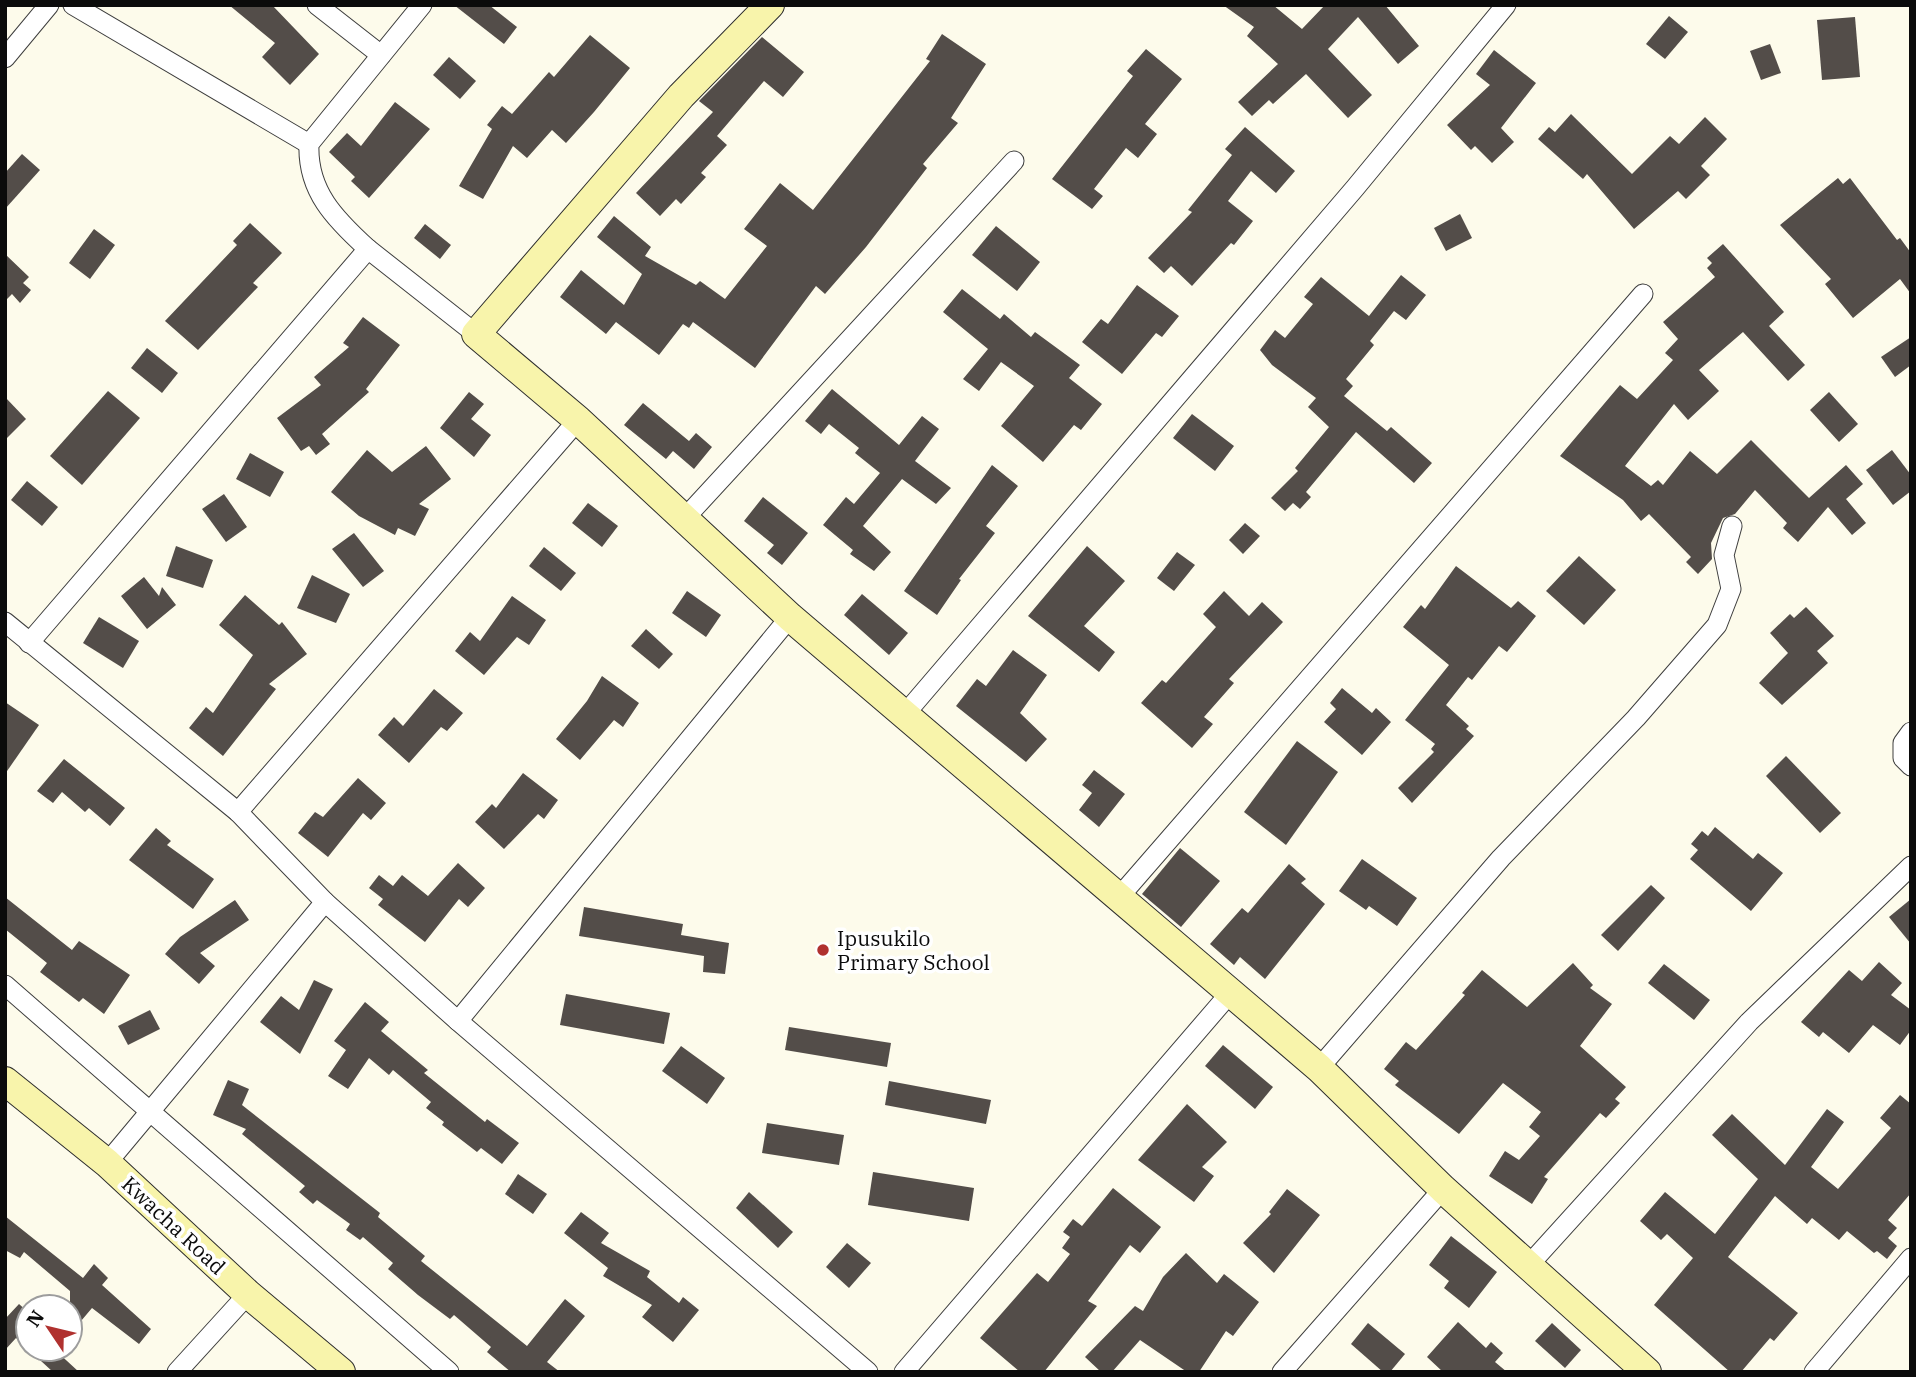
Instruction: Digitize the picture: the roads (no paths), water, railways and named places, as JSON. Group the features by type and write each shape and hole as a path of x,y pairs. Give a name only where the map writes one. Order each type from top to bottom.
{"street":[{"path":"5,58 49,5"},
{"path":"73,5 309,144"},
{"path":"317,5 381,55"},
{"path":"422,5 309,144 309,165 315,188 333,217 368,249 476,334 578,420 790,617 1319,1068 1443,1189 1641,1370"},
{"path":"476,334 681,96 770,5"},
{"path":"905,714 1356,188 1506,5"},
{"path":"685,518 1014,161"},
{"path":"29,643 368,249"},
{"path":"1120,896 1643,294"},
{"path":"238,812 578,420"},
{"path":"1319,1068 1501,858 1636,718 1717,625 1731,589 1724,555 1732,526"},
{"path":"458,1021 790,617"},
{"path":"5,622 238,812 325,902 458,1021 867,1372"},
{"path":"1911,732 1903,743 1903,758 1911,766"},
{"path":"1528,1266 1749,1022 1911,866"},
{"path":"107,1163 325,902"},
{"path":"5,985 449,1372"},
{"path":"904,1372 1231,992"},
{"name":"Kwacha Road","path":"5,1081 107,1163 248,1294 341,1372"},
{"path":"1282,1372 1443,1189"},
{"path":"1814,1372 1911,1258"},
{"path":"177,1372 248,1294"}],"place":[{"name":"Ipusukilo Primary School","path":"823,950"}]}
